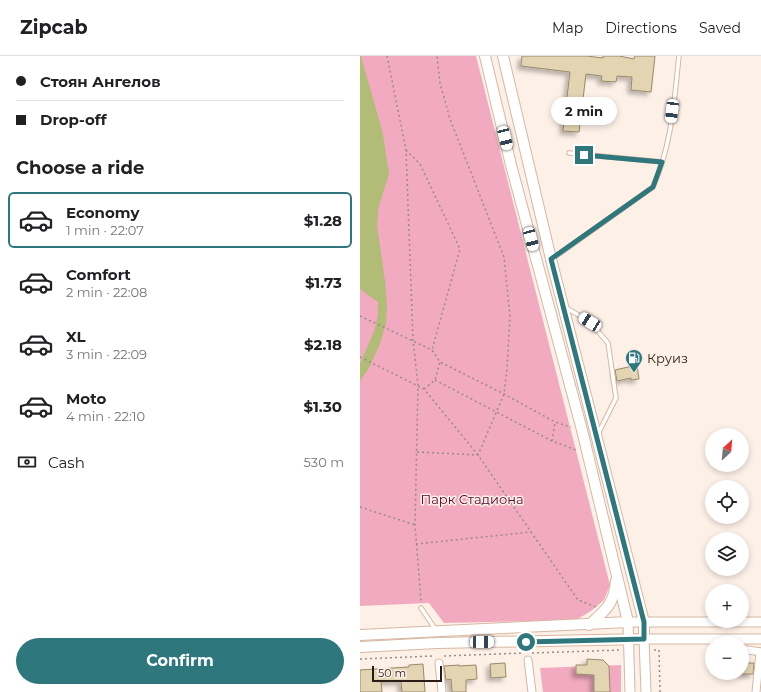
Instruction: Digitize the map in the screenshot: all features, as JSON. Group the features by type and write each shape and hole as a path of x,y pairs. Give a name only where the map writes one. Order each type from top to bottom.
{"main road":[{"path":"360,635 436,630 589,625 628,622 582,430 512,165 485,56"},
{"path":"360,647 644,639 644,622 551,259 503,56"},
{"path":"589,625 611,603 617,574"}],"street":[{"path":"630,692 628,622 761,622"},
{"path":"646,692 644,639 705,642"},
{"path":"749,640 761,639"},
{"path":"749,650 761,652 756,692"},
{"path":"528,660 532,692"},
{"path":"438,663 442,692"}],"lane":[{"path":"551,259 653,187 669,138 679,56"},
{"path":"569,153 662,162"},
{"path":"563,306 590,322 608,343 616,398 596,437"},
{"path":"421,608 436,630"}],"path":[{"path":"387,56 406,150 413,340 418,385 415,525 421,608"},
{"path":"437,56 440,83 450,119 504,257 510,316 508,369 504,394 478,455"},
{"path":"406,150 420,164 460,249 432,350"},
{"path":"360,316 432,350 440,362 504,394 555,422 582,430"},
{"path":"360,357 424,388 478,455 578,600 605,610"},
{"path":"424,388 435,380 440,362"},
{"path":"435,380 552,441 588,454"},
{"path":"552,441 555,422"},
{"path":"417,452 478,455"},
{"path":"360,507 415,525"},
{"path":"416,544 530,532"},
{"path":"659,640 660,692"},
{"path":"360,659 629,650"}],"green space":[{"name":"Парк Стадиона","path":"360,56 476,56 610,585 604,600 591,611 576,620 444,623 429,603 360,606"},
{"path":"621,665 621,692 543,692 540,668"}],"shaded area":[{"path":"360,56 383,134 389,174 379,206 377,225 385,281 387,306 386,323 380,344 369,368 360,381 360,364 375,329 378,314 378,302 360,289"}],"building":[{"path":"522,56 587,56 603,58 603,56 619,56 634,59 635,56 655,56 651,92 631,90 632,77 617,76 616,82 601,81 602,76 586,74 579,132 563,131 570,72 521,66"},
{"path":"637,365 639,379 631,380 631,378 617,381 615,370"},
{"path":"587,659 603,660 609,666 610,692 594,692 594,675 576,674 576,665 587,665"},
{"path":"505,663 506,677 491,678 490,664"},
{"path":"749,663 754,663 753,674 749,674"},
{"path":"423,664 425,692 402,692 401,681 381,682 382,692 360,692 360,670 409,667 409,665"},
{"path":"476,665 477,679 466,680 466,692 452,692 451,679 446,680 444,666"}],"place":[{"name":"Круиз","path":"634,373"}],"route":[{"path":"526,642 644,639 644,622 551,259 653,187 662,162 584,155"}]}
